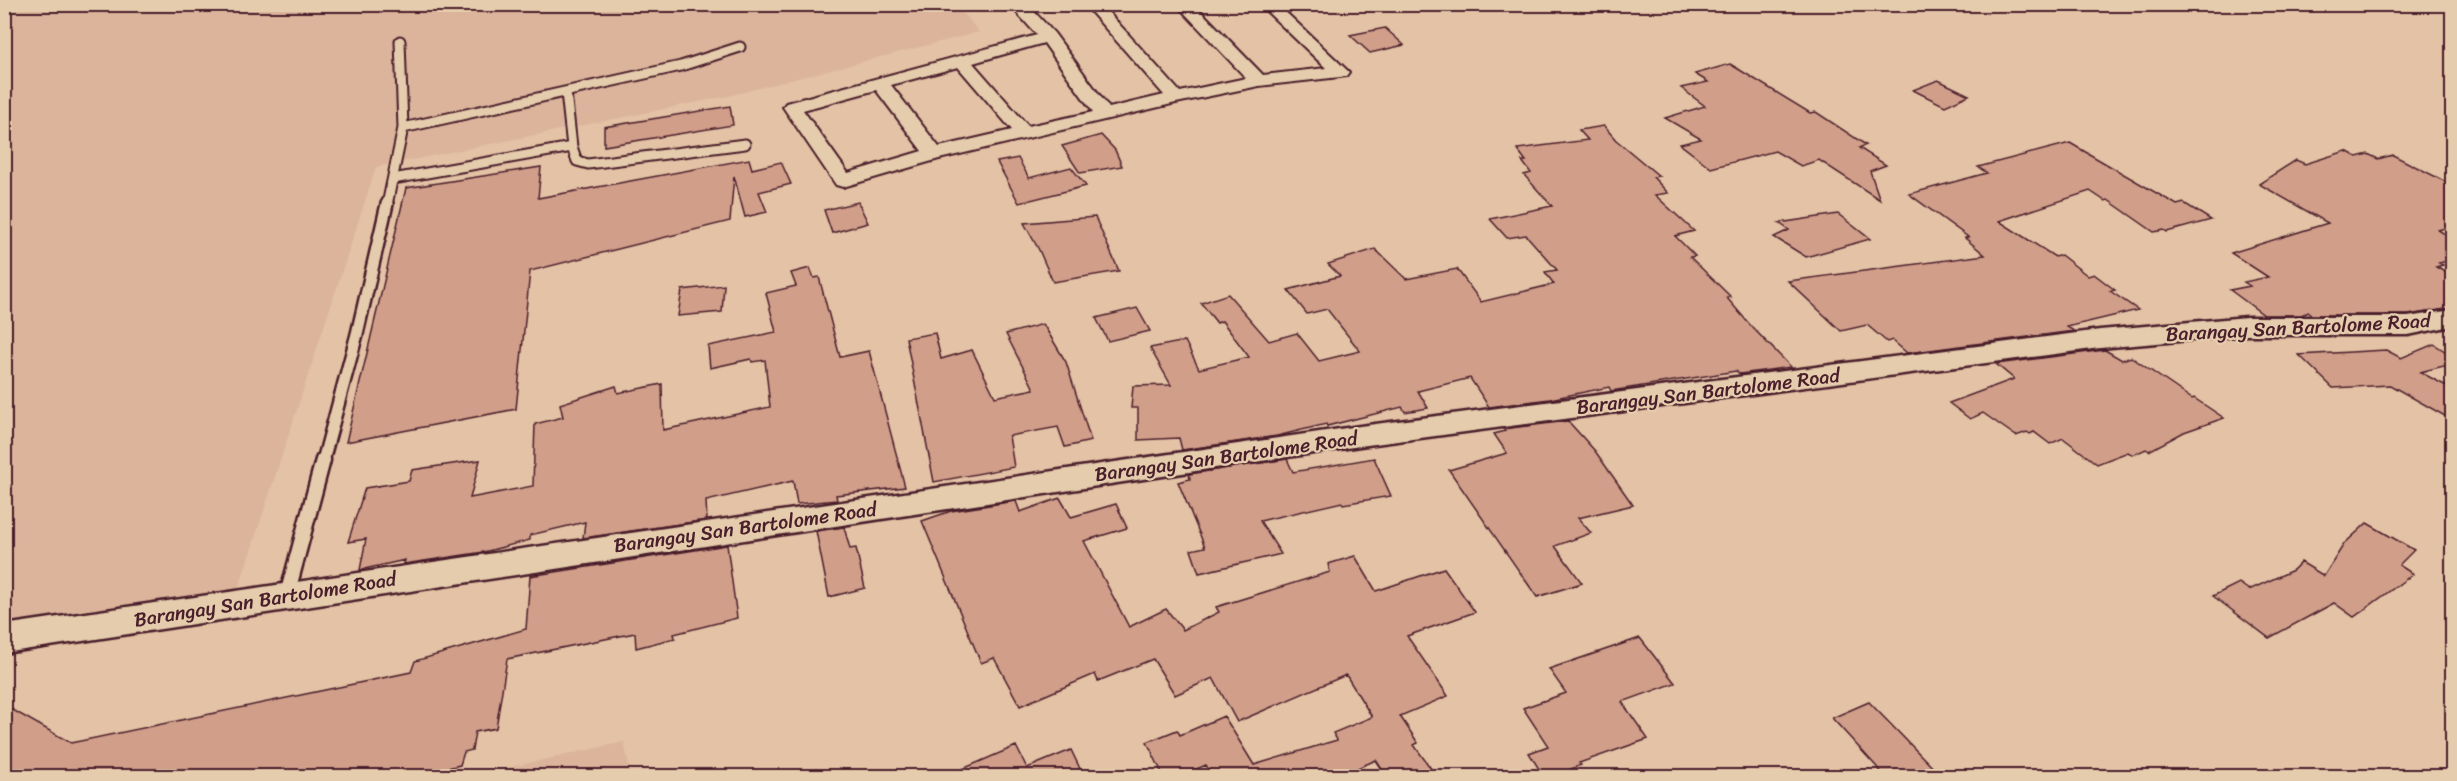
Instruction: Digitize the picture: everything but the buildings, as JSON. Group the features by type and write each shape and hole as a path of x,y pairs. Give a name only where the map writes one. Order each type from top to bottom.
{"street":[{"path":"1017,4 1048,36 1104,114"},
{"path":"1092,4 1176,98"},
{"path":"1048,36 792,107 843,182 934,154 1176,98 1259,81 1340,72 1268,4"},
{"path":"1191,5 1259,81"},
{"path":"961,60 1024,134"},
{"path":"881,84 934,154"},
{"name":"Barangay San Bartolome Road","path":"4,639 1360,436 2076,342 2247,326 2408,326 2452,318"}],"lane":[{"path":"287,595 357,334 393,179 403,128 400,41"},
{"path":"403,128 681,66 740,47"},
{"path":"566,92 572,147 577,161 588,164 608,163 745,144"},
{"path":"393,179 572,147"}],"shaded area":[{"path":"956,4 979,32 728,96 376,167 238,590 5,622 4,5"},
{"path":"624,742 631,776 471,776"}]}
